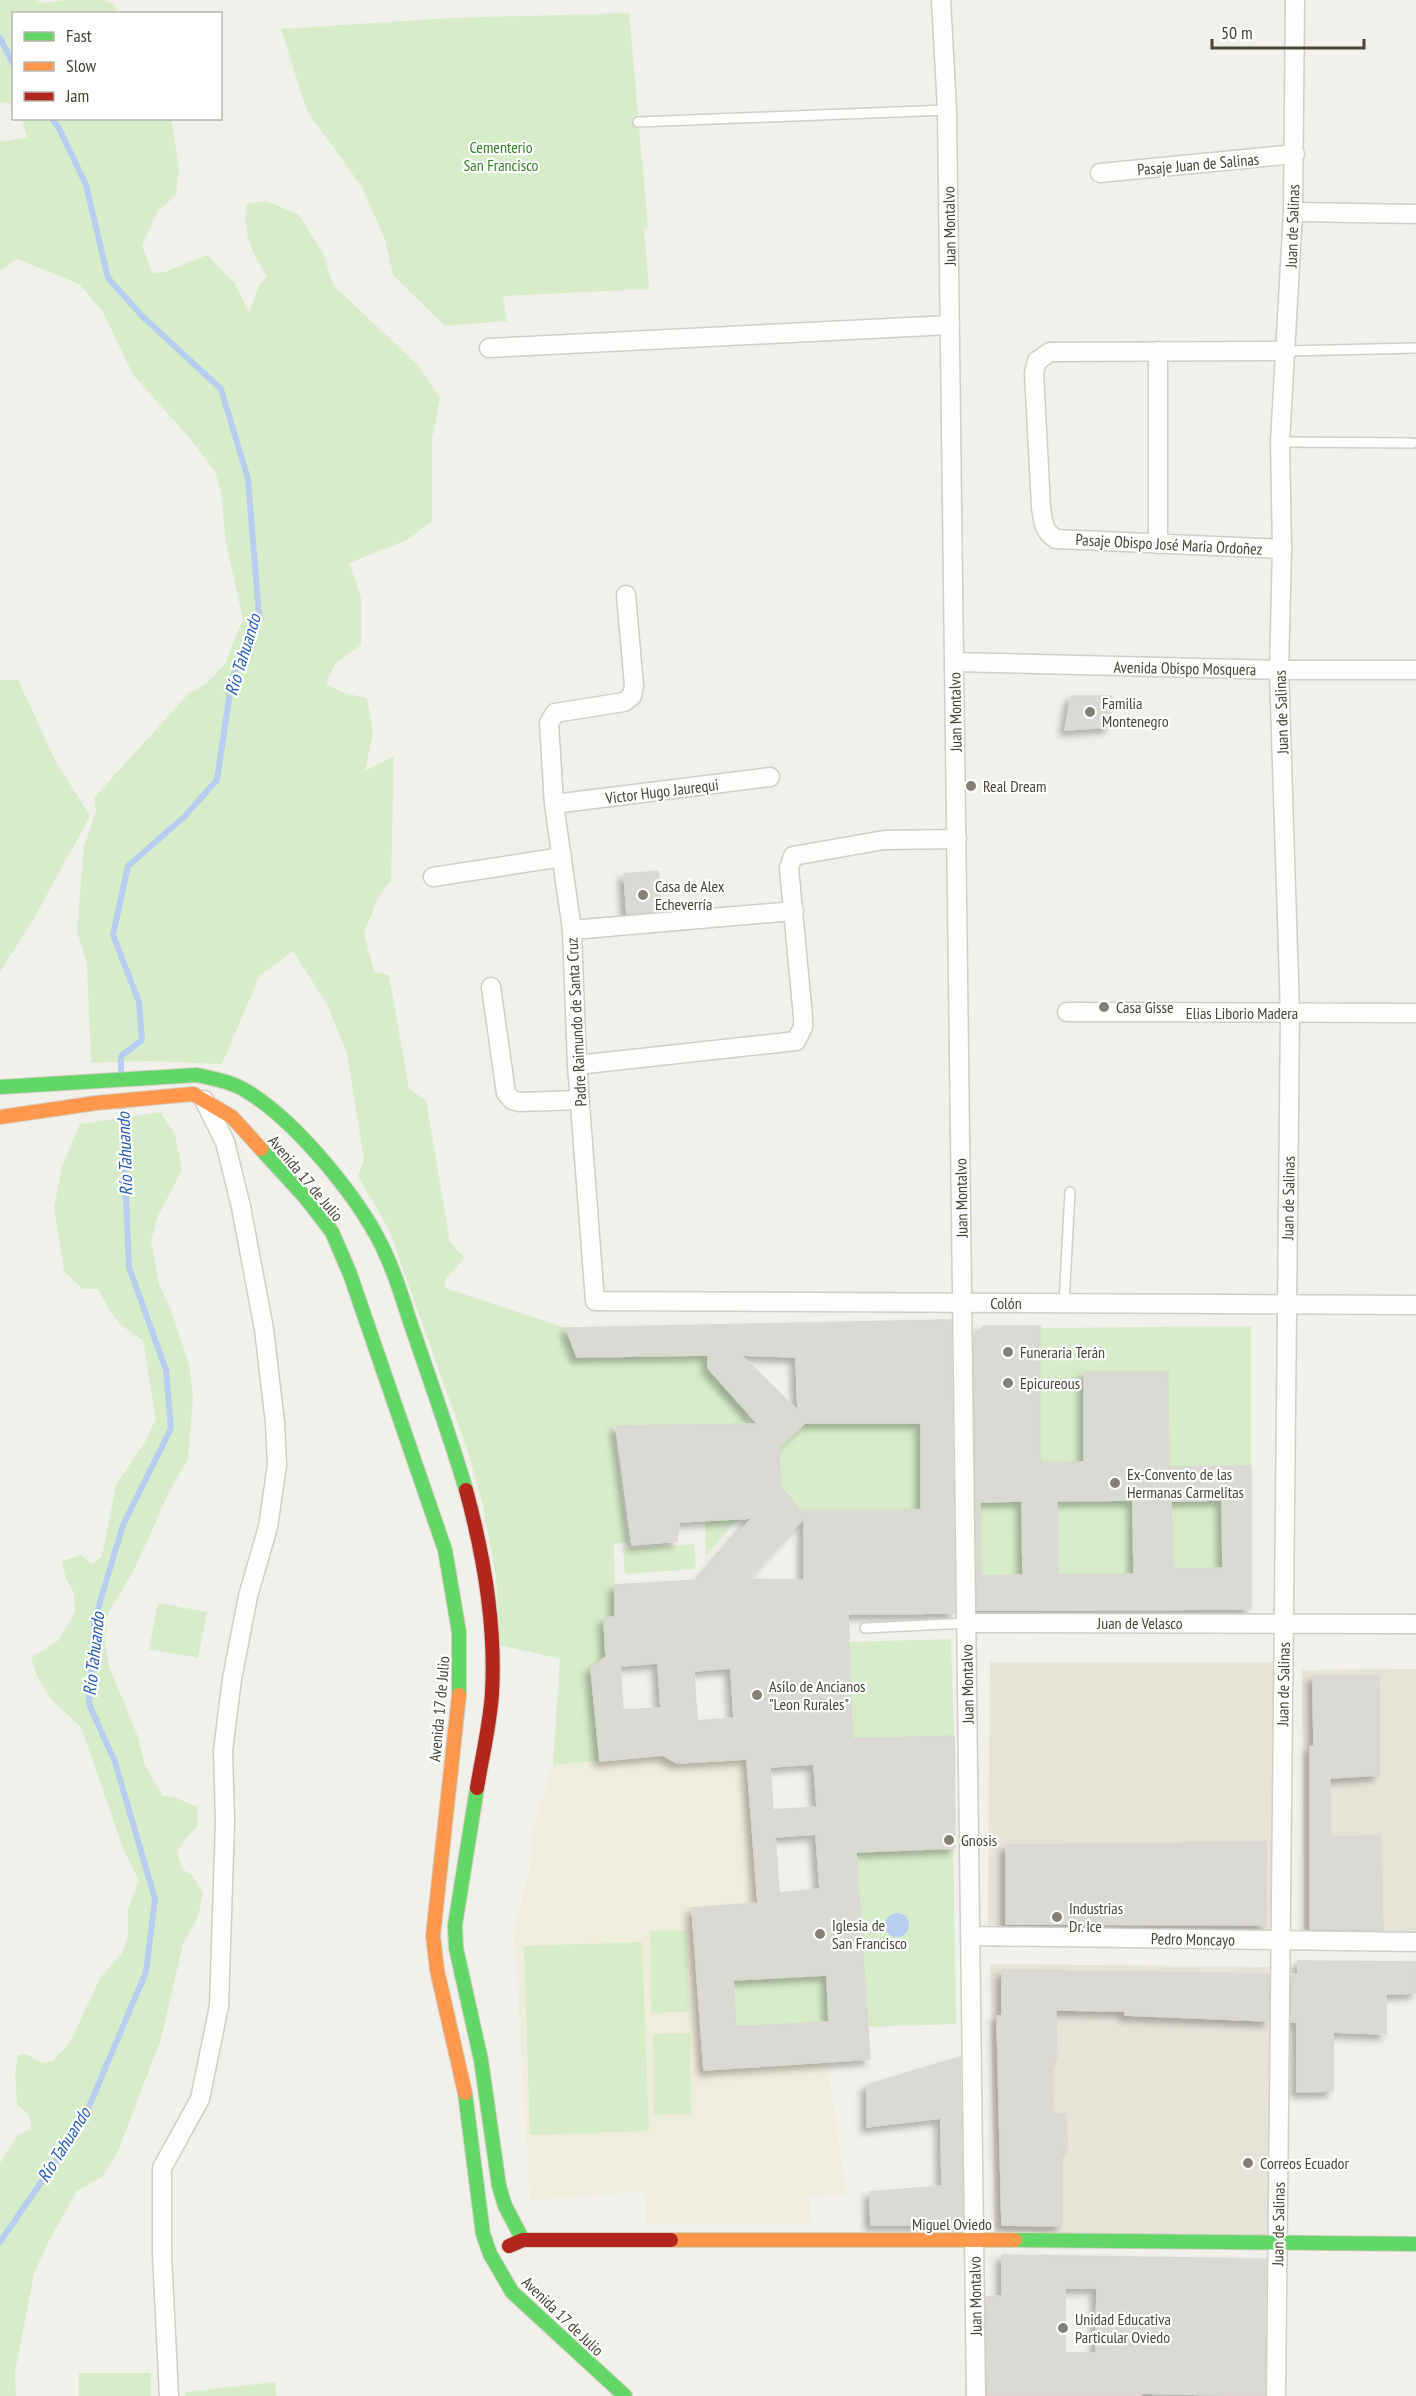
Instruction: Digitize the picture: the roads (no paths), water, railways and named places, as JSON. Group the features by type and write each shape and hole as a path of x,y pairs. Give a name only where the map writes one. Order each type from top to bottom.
{"main road":[{"name":"Avenida 17 de Julio","path":"0,1087 197,1075 227,1082 246,1090 280,1114 336,1177 362,1213 387,1256 453,1445 482,1549 488,1584 493,1671 492,1695 455,1925 456,1948 481,2060 499,2186 505,2206 523,2240"},
{"name":"Avenida 17 de Julio","path":"198,1096 232,1117 305,1197 332,1233 350,1274 445,1550 456,1594 461,1646 460,1682 433,1936 437,1970 467,2103 478,2214 490,2254 512,2292 625,2396"},
{"path":"0,1117 96,1103 198,1096"},
{"name":"Miguel Oviedo","path":"490,2254 523,2240 974,2240 1416,2244"}],"street":[{"name":"Juan Montalvo","path":"941,0 947,110 976,2396"},
{"name":"Juan de Salinas","path":"1276,2396 1290,1013 1279,670 1282,549 1280,442 1287,351 1295,154 1295,0"},
{"name":"Pasaje Juan de Salinas","path":"1100,173 1295,154"},
{"path":"1293,212 1416,214"},
{"path":"489,348 950,325"},
{"path":"1158,544 1158,351 1287,351"},
{"name":"Pasaje Obispo José Maria Ordoñez","path":"1158,351 1050,352 1037,361 1034,373 1043,524 1048,534 1056,539 1282,549"},
{"name":"Padre Raimundo de Santa Cruz","path":"595,1301 580,1100 572,930 554,804 549,723 555,713 624,702 632,696 634,686 626,595"},
{"name":"Avenida Obispo Mosquera","path":"954,662 1279,670 1416,670"},
{"name":"Victor Hugo Jaurequi","path":"554,804 770,777"},
{"path":"578,1065 796,1041 803,1027 803,1017 789,868 793,855 884,840 957,839"},
{"path":"433,877 561,857"},
{"path":"572,930 794,911"},
{"path":"491,987 506,1093 512,1100 520,1102 580,1100"},
{"name":"Elias Liborio Madera","path":"1067,1012 1416,1013"},
{"path":"169,2396 162,2255 162,2168 200,2099 219,2006 225,1833 224,1751 232,1679 248,1596 268,1527 277,1465 275,1424 264,1329 241,1207 225,1142 198,1096"},
{"path":"225,1142 232,1117"},
{"name":"Colón","path":"595,1301 1416,1305"},
{"name":"Juan de Velasco","path":"967,1623 1416,1624"},
{"name":"Pedro Moncayo","path":"971,1936 1416,1942"}],"lane":[{"path":"638,122 947,110"},
{"path":"1287,351 1416,348"},
{"path":"1280,442 1413,443"},
{"path":"1065,1303 1070,1192"},
{"name":"Juan de Velasco","path":"865,1628 967,1623"}],"water":[{"path":"897,1913 906,1916 909,1925 906,1934 897,1937 888,1934 885,1925 888,1916"}],"waterway":[{"name":"Río Tahuando","path":"0,38 12,62"},
{"name":"Río Tahuando","path":"53,120 59,128 86,185 108,278 142,316 221,389 248,479 259,616 232,678 217,780 184,817 128,866 113,935 139,1002 142,1040 121,1056 121,1073"},
{"name":"Río Tahuando","path":"0,2242 82,2123 146,1972 155,1899 115,1762 89,1704 94,1622 123,1525 171,1428 166,1370 129,1267 122,1107"}],"place":[{"name":"Familia Montenegro","path":"1090,712"},
{"name":"Real Dream","path":"971,786"},
{"name":"Casa de Alex Echeverría","path":"643,895"},
{"name":"Casa Gisse","path":"1104,1007"},
{"name":"Funeraria Terán","path":"1008,1352"},
{"name":"Epicureous","path":"1008,1383"},
{"name":"Ex-Convento de las Hermanas Carmelitas","path":"1115,1483"},
{"name":"Asilo de Ancianos \"Leon Rurales\"","path":"757,1695"},
{"name":"Gnosis","path":"949,1840"},
{"name":"Industrias Dr. Ice","path":"1057,1917"},
{"name":"Iglesia de San Francisco","path":"820,1934"},
{"name":"Correos Ecuador","path":"1248,2163"},
{"name":"Unidad Educativa Particular Oviedo","path":"1063,2328"}],"park label":[{"name":"Cementerio San Francisco","path":"501,156"}]}
